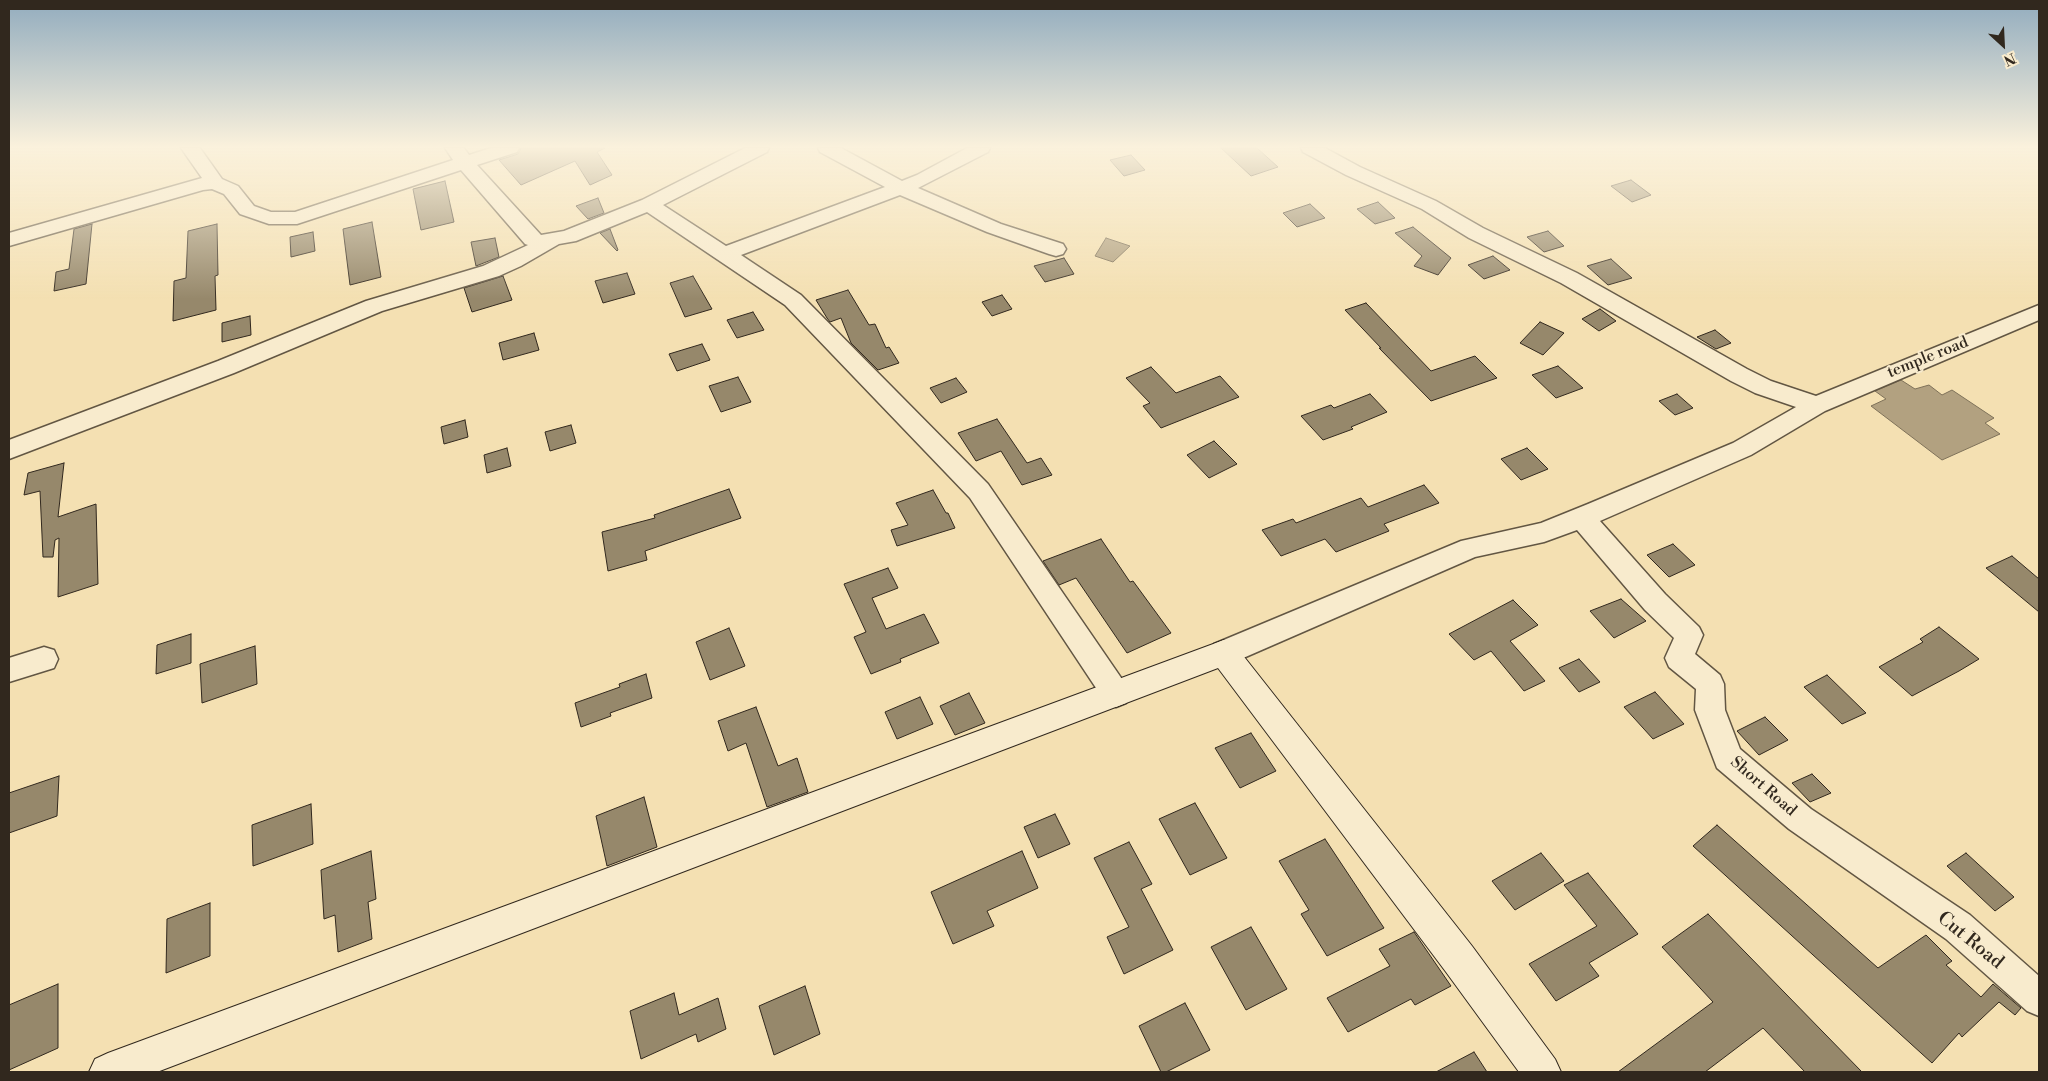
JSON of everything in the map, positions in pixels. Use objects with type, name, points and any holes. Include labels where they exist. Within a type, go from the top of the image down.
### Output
[{"type":"main road","points":[[108,1072],[1224,652],[1459,959],[1542,1072]]},
{"type":"street","points":[[9,240],[152,198]]},
{"type":"street","points":[[238,198],[247,210],[269,218],[297,218],[348,198]]},
{"type":"street","points":[[497,198],[532,239],[540,242],[568,236],[661,198]]},
{"type":"street","points":[[724,254],[873,198]]},
{"type":"street","points":[[925,198],[994,228],[1056,249]]},
{"type":"street","points":[[1413,198],[1476,233],[1569,278],[1739,375],[1763,387],[1817,405]]},
{"type":"street","points":[[650,204],[793,300],[980,491],[1116,694]]},
{"type":"street","points":[[9,450],[226,367],[374,306],[491,271],[514,261],[551,240]]},
{"type":"street","name":"temple road","points":[[1224,652],[1470,548],[1544,532],[1582,517],[1742,449],[1817,405],[2039,312]]},
{"type":"street","name":"Short Road","points":[[1582,517],[1655,602],[1689,636],[1679,658],[1710,684],[1710,710],[1728,758],[1800,819],[1898,887]]},
{"type":"street","points":[[9,670],[44,659]]},
{"type":"street","name":"Cut Road","points":[[1898,887],[1958,927],[2039,999]]},
{"type":"shaded area","points":[[1106,238],[1130,246],[1113,262],[1095,256]]},
{"type":"shaded area","points":[[1901,380],[1915,389],[1929,385],[1942,395],[1952,390],[1994,418],[1985,423],[2000,434],[1942,460],[1871,406],[1886,399],[1875,391]]},
{"type":"building","points":[[415,198],[449,198],[454,222],[421,230]]},
{"type":"building","points":[[598,198],[604,213],[588,219],[576,206]]},
{"type":"building","points":[[1627,198],[1642,198],[1632,202]]},
{"type":"building","points":[[1378,202],[1395,218],[1375,224],[1357,209]]},
{"type":"building","points":[[1310,204],[1325,218],[1297,227],[1283,213]]},
{"type":"building","points":[[372,222],[381,277],[350,285],[343,229]]},
{"type":"building","points":[[92,224],[86,284],[54,291],[56,272],[69,269],[74,229]]},
{"type":"building","points":[[217,224],[218,275],[215,276],[216,310],[173,321],[174,281],[186,278],[188,231]]},
{"type":"building","points":[[1413,227],[1451,258],[1438,275],[1414,266],[1422,256],[1395,233]]},
{"type":"building","points":[[610,229],[618,250],[617,251],[600,233]]},
{"type":"building","points":[[1548,231],[1564,246],[1544,252],[1527,237]]},
{"type":"building","points":[[313,232],[315,251],[291,257],[290,237]]},
{"type":"building","points":[[495,238],[499,257],[476,266],[471,242]]},
{"type":"building","points":[[1493,256],[1510,270],[1484,279],[1468,265]]},
{"type":"building","points":[[1064,258],[1074,274],[1045,282],[1034,266]]},
{"type":"building","points":[[1611,259],[1632,278],[1608,285],[1587,266]]},
{"type":"building","points":[[627,273],[635,294],[603,303],[595,281]]},
{"type":"building","points":[[503,276],[512,300],[472,312],[464,288]]},
{"type":"building","points":[[693,276],[712,309],[685,317],[670,283]]},
{"type":"building","points":[[848,290],[869,325],[875,324],[886,348],[889,347],[899,363],[878,370],[851,343],[841,318],[830,322],[816,300]]},
{"type":"building","points":[[1002,295],[1012,309],[992,316],[982,302]]},
{"type":"building","points":[[1366,303],[1431,371],[1475,356],[1497,378],[1431,401],[1345,310]]},
{"type":"building","points":[[1600,309],[1616,321],[1599,331],[1582,319]]},
{"type":"building","points":[[753,312],[764,330],[737,338],[727,320]]},
{"type":"building","points":[[250,316],[251,335],[222,342],[222,323]]},
{"type":"building","points":[[1540,322],[1564,333],[1543,355],[1520,343]]},
{"type":"building","points":[[1715,330],[1731,343],[1716,349],[1697,337]]},
{"type":"building","points":[[534,333],[539,350],[503,360],[499,343]]},
{"type":"building","points":[[702,344],[710,360],[677,371],[669,354]]},
{"type":"building","points":[[1558,366],[1583,388],[1556,398],[1532,375]]},
{"type":"building","points":[[1151,367],[1176,393],[1220,376],[1239,397],[1161,428],[1143,406],[1150,403],[1126,378]]},
{"type":"building","points":[[738,377],[751,402],[721,412],[709,386]]},
{"type":"building","points":[[956,378],[967,392],[941,403],[930,388]]},
{"type":"building","points":[[1370,394],[1387,412],[1351,427],[1353,429],[1323,440],[1301,416],[1331,405],[1334,408]]},
{"type":"building","points":[[1677,394],[1693,408],[1675,415],[1659,401]]},
{"type":"building","points":[[997,419],[1027,463],[1041,458],[1052,475],[1022,485],[1001,451],[976,461],[958,433]]},
{"type":"building","points":[[465,420],[468,437],[444,444],[441,427]]},
{"type":"building","points":[[571,425],[576,443],[550,451],[545,432]]},
{"type":"building","points":[[1214,441],[1237,464],[1209,478],[1187,455]]},
{"type":"building","points":[[507,448],[511,466],[487,473],[484,455]]},
{"type":"building","points":[[1527,448],[1548,469],[1521,480],[1501,459]]},
{"type":"building","points":[[64,463],[58,517],[96,504],[98,584],[58,597],[59,538],[55,540],[53,557],[43,557],[40,491],[24,495],[28,473]]},
{"type":"building","points":[[1424,485],[1439,503],[1384,524],[1389,531],[1336,552],[1325,539],[1281,556],[1262,530],[1293,519],[1296,523],[1361,498],[1368,507]]},
{"type":"building","points":[[729,489],[741,518],[645,551],[647,560],[608,571],[602,532],[655,518],[654,515]]},
{"type":"building","points":[[933,490],[955,528],[897,546],[891,530],[908,525],[896,503]]},
{"type":"building","points":[[1101,539],[1130,582],[1133,581],[1171,633],[1127,653],[1076,578],[1059,585],[1043,561]]},
{"type":"building","points":[[1673,544],[1695,565],[1669,577],[1647,555]]},
{"type":"building","points":[[2012,556],[2039,579],[2039,612],[1986,568]]},
{"type":"building","points":[[888,568],[898,588],[872,598],[886,629],[924,614],[939,643],[900,659],[901,662],[871,674],[854,637],[866,632],[844,584]]},
{"type":"building","points":[[1621,599],[1646,621],[1614,638],[1590,611]]},
{"type":"building","points":[[1513,600],[1538,625],[1510,641],[1545,681],[1524,691],[1491,651],[1474,660],[1449,634]]},
{"type":"building","points":[[1939,627],[1979,659],[1912,696],[1879,667],[1923,642],[1920,639]]},
{"type":"building","points":[[729,628],[745,666],[710,680],[696,642]]},
{"type":"building","points":[[191,634],[191,663],[156,674],[157,645]]},
{"type":"building","points":[[255,646],[257,684],[202,703],[200,664]]},
{"type":"building","points":[[1579,659],[1600,682],[1579,692],[1559,668]]},
{"type":"building","points":[[646,674],[652,698],[610,713],[611,716],[581,727],[575,703],[620,687],[619,684]]},
{"type":"building","points":[[1827,675],[1866,713],[1842,724],[1804,687]]},
{"type":"building","points":[[1655,692],[1684,724],[1653,739],[1624,707]]},
{"type":"building","points":[[969,693],[985,723],[955,735],[940,706]]},
{"type":"building","points":[[920,697],[933,724],[897,739],[885,712]]},
{"type":"building","points":[[756,707],[778,766],[797,758],[808,792],[767,807],[746,743],[728,751],[718,721]]},
{"type":"building","points":[[1765,717],[1788,740],[1759,755],[1737,731]]},
{"type":"building","points":[[1251,733],[1276,771],[1240,788],[1215,748]]},
{"type":"building","points":[[1812,774],[1831,793],[1810,802],[1792,783]]},
{"type":"building","points":[[59,776],[57,816],[9,833],[9,793]]},
{"type":"building","points":[[644,797],[657,847],[607,866],[596,816]]},
{"type":"building","points":[[1195,803],[1227,858],[1190,875],[1159,819]]},
{"type":"building","points":[[311,804],[313,844],[253,866],[252,825]]},
{"type":"building","points":[[1055,814],[1070,844],[1038,858],[1024,827]]},
{"type":"building","points":[[1717,825],[1878,968],[1926,935],[1952,961],[1946,965],[1981,997],[1993,984],[2021,1008],[2015,1015],[1999,1002],[1962,1037],[1959,1033],[1932,1063],[1693,846]]},
{"type":"building","points":[[1325,839],[1384,928],[1327,956],[1301,914],[1309,910],[1279,861]]},
{"type":"building","points":[[1129,842],[1152,884],[1141,889],[1173,950],[1124,974],[1107,937],[1129,927],[1094,858]]},
{"type":"building","points":[[371,851],[376,899],[368,902],[372,939],[338,952],[335,915],[324,919],[321,870]]},
{"type":"building","points":[[1022,851],[1038,888],[987,911],[994,926],[953,944],[931,892]]},
{"type":"building","points":[[1541,853],[1564,881],[1515,910],[1492,881]]},
{"type":"building","points":[[1966,853],[2014,897],[1995,911],[1947,866]]},
{"type":"building","points":[[1588,873],[1638,934],[1589,963],[1599,976],[1556,1001],[1529,964],[1597,926],[1564,885]]},
{"type":"building","points":[[210,903],[210,956],[166,973],[167,919]]},
{"type":"building","points":[[1708,914],[1862,1072],[1805,1072],[1763,1028],[1705,1072],[1618,1072],[1713,1002],[1662,947]]},
{"type":"building","points":[[1251,927],[1287,989],[1246,1010],[1211,947]]},
{"type":"building","points":[[1414,932],[1451,986],[1415,1005],[1411,999],[1348,1032],[1327,998],[1390,966],[1379,949]]},
{"type":"building","points":[[58,984],[58,1048],[9,1070],[9,1005]]},
{"type":"building","points":[[805,986],[820,1034],[774,1055],[759,1006]]},
{"type":"building","points":[[674,993],[679,1015],[718,998],[726,1029],[698,1042],[696,1034],[641,1059],[630,1011]]},
{"type":"building","points":[[1185,1003],[1210,1050],[1166,1072],[1161,1072],[1139,1026]]},
{"type":"building","points":[[1474,1052],[1487,1072],[1436,1072]]}]
